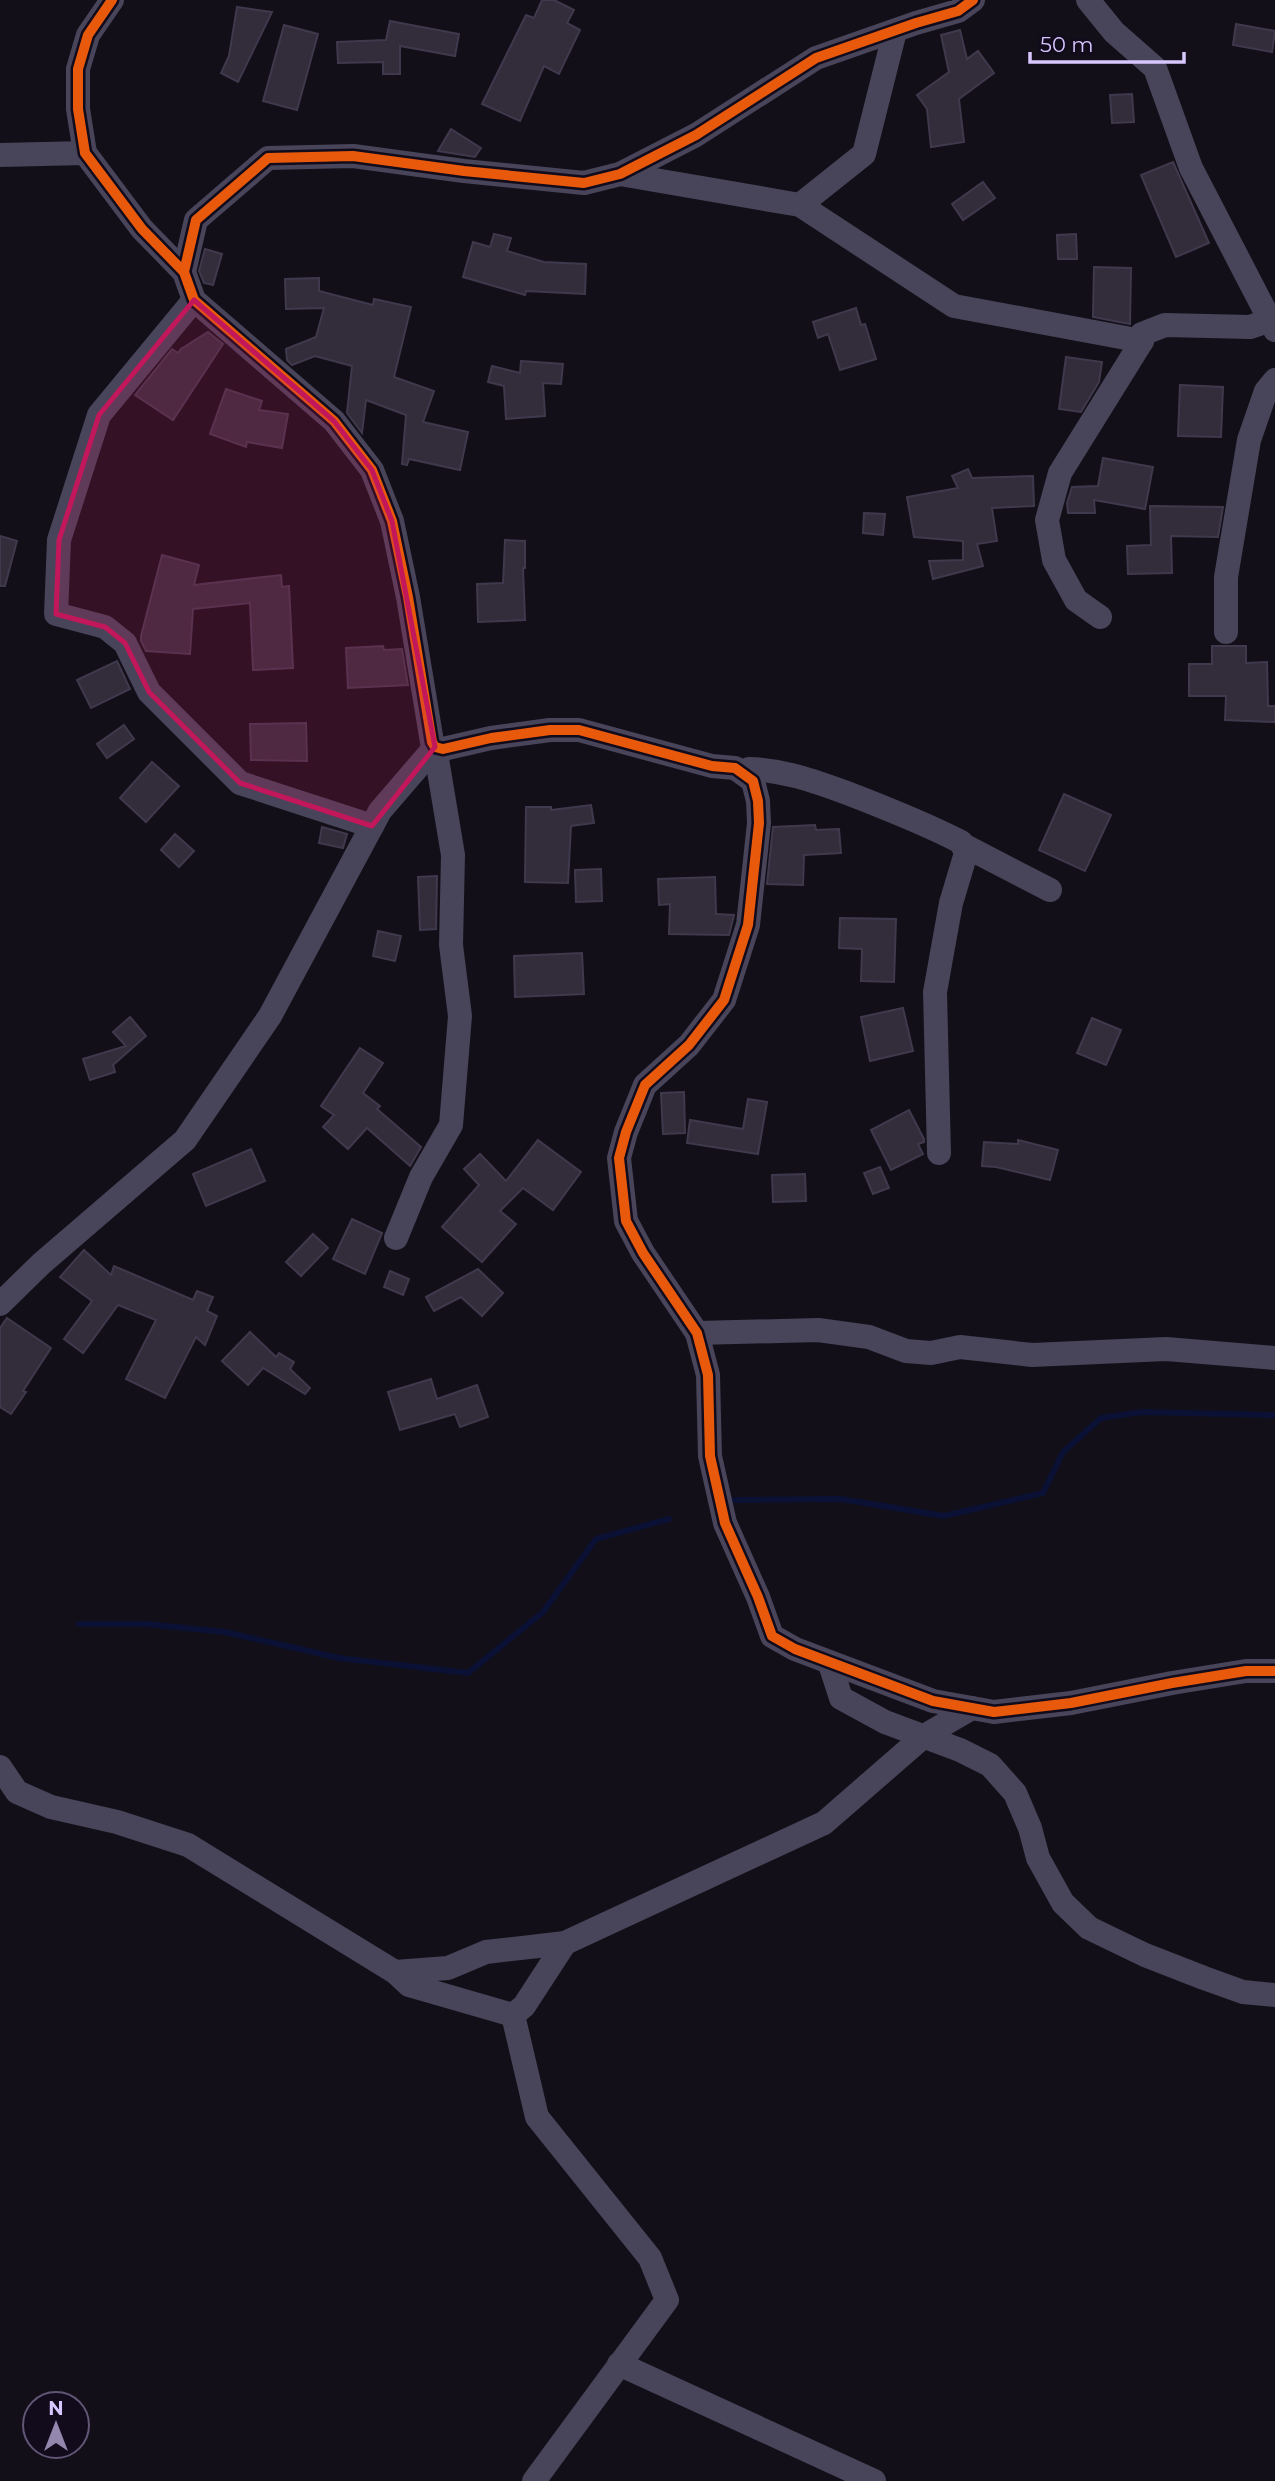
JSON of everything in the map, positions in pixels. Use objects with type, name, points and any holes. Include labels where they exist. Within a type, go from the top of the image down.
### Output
[{"type":"street","points":[[113,0],[88,35],[78,69],[78,109],[85,153],[142,229],[184,272],[194,300],[334,421],[372,470],[392,522],[408,597],[453,855],[451,945],[460,1016],[451,1125],[421,1177],[396,1238]]},
{"type":"street","points":[[184,272],[196,220],[268,158],[353,156],[584,183],[620,174],[696,135],[816,58],[958,11],[972,0]]},
{"type":"street","points":[[1088,0],[1114,32],[1155,68],[1191,168],[1273,325],[1165,325],[1142,334],[1142,341],[1060,473],[1047,520],[1054,559],[1076,600],[1100,617]]},
{"type":"street","points":[[800,205],[864,154],[895,31]]},
{"type":"street","points":[[0,155],[85,153]]},
{"type":"street","points":[[620,174],[800,205],[954,306],[1142,341]]},
{"type":"street","points":[[194,300],[99,415],[59,540],[55,614],[105,627],[125,643],[149,692],[240,783],[372,826]]},
{"type":"street","points":[[1226,632],[1226,577],[1249,440],[1266,391],[1275,380]]},
{"type":"street","points":[[435,747],[443,749],[491,738],[550,730],[579,730],[712,766],[735,768],[747,774],[753,781],[758,801],[759,823],[748,925],[724,1000],[690,1045],[645,1085],[626,1132],[619,1158],[626,1221],[642,1253],[697,1333],[708,1375],[710,1456],[725,1523],[772,1636],[830,1664],[933,1701],[994,1712],[1045,1706],[1247,1671],[1275,1671]]},
{"type":"street","points":[[0,1304],[42,1263],[185,1140],[270,1016],[380,811],[435,747]]},
{"type":"street","points":[[747,774],[749,769],[772,769],[794,774],[909,816],[1050,890]]},
{"type":"street","points":[[939,1153],[935,992],[951,903],[966,853],[965,846]]},
{"type":"street","points":[[697,1333],[818,1330],[869,1337],[906,1351],[931,1353],[960,1347],[1032,1354],[1166,1349],[1275,1358]]},
{"type":"street","points":[[830,1664],[841,1698],[885,1722],[960,1749],[990,1765],[1016,1793],[1044,1869],[1063,1903],[1089,1928],[1145,1955],[1204,1978],[1243,1992],[1275,1995]]},
{"type":"street","points":[[395,1972],[447,1968],[486,1952],[565,1943],[824,1823],[924,1736],[972,1708]]},
{"type":"street","points":[[0,1767],[17,1792],[51,1807],[117,1822],[188,1845],[395,1972],[410,1985],[513,2015]]},
{"type":"street","points":[[513,2015],[524,2007],[565,1943]]},
{"type":"street","points":[[513,2015],[537,2117],[650,2258],[667,2300],[534,2481]]},
{"type":"street","points":[[619,2364],[874,2481]]},
{"type":"highlighted area","points":[[194,300],[334,421],[372,470],[392,521],[435,747],[372,826],[240,783],[149,692],[125,643],[105,627],[56,614],[59,540],[99,415]]},
{"type":"building","points":[[542,0],[554,0],[574,10],[567,23],[580,30],[559,74],[544,66],[520,121],[482,104],[526,15],[534,18]]},
{"type":"building","points":[[237,7],[272,12],[238,82],[221,73],[229,56]]},
{"type":"building","points":[[390,21],[459,34],[455,56],[400,46],[400,74],[383,74],[383,62],[338,63],[337,42],[386,40]]},
{"type":"building","points":[[1236,24],[1275,31],[1272,52],[1233,45]]},
{"type":"building","points":[[284,25],[318,34],[297,110],[263,101]]},
{"type":"building","points":[[960,30],[967,59],[978,51],[994,73],[959,99],[964,142],[931,147],[927,109],[917,95],[949,72],[941,35]]},
{"type":"building","points":[[1132,94],[1134,122],[1112,123],[1110,95]]},
{"type":"building","points":[[451,129],[481,148],[475,157],[438,151]]},
{"type":"building","points":[[1173,162],[1209,243],[1176,257],[1141,175]]},
{"type":"building","points":[[983,182],[995,198],[963,220],[952,204]]},
{"type":"building","points":[[494,234],[511,238],[507,251],[544,262],[586,264],[585,294],[526,291],[525,295],[463,277],[473,242],[490,247]]},
{"type":"building","points":[[1076,234],[1077,259],[1058,259],[1057,235]]},
{"type":"building","points":[[205,249],[222,254],[213,285],[204,283],[199,271]]},
{"type":"building","points":[[1094,267],[1131,268],[1130,324],[1093,317]]},
{"type":"building","points":[[319,278],[319,291],[373,305],[374,299],[411,307],[394,377],[434,391],[423,422],[468,432],[460,470],[409,459],[407,465],[402,464],[406,415],[366,400],[362,433],[347,413],[352,366],[315,356],[292,365],[287,360],[286,349],[316,337],[324,308],[286,309],[285,279]]},
{"type":"building","points":[[856,308],[861,325],[865,324],[876,359],[840,370],[828,334],[818,338],[813,322]]},
{"type":"building","points":[[208,332],[223,344],[173,420],[135,395],[172,349],[178,353]]},
{"type":"building","points":[[1066,357],[1102,362],[1099,382],[1081,412],[1059,409]]},
{"type":"building","points":[[521,361],[563,364],[561,384],[543,383],[545,416],[506,419],[504,386],[488,382],[492,366],[520,373]]},
{"type":"building","points":[[1180,385],[1223,387],[1221,437],[1178,436]]},
{"type":"building","points":[[226,389],[262,401],[259,410],[288,414],[282,448],[247,442],[246,447],[210,434]]},
{"type":"building","points":[[1103,458],[1153,467],[1145,509],[1094,500],[1095,513],[1068,513],[1067,503],[1072,487],[1098,486]]},
{"type":"building","points":[[968,469],[972,478],[1033,476],[1034,506],[992,508],[997,541],[977,544],[983,566],[933,579],[929,561],[963,560],[963,541],[914,537],[907,497],[958,488],[952,476]]},
{"type":"building","points":[[1150,506],[1223,507],[1218,537],[1171,536],[1172,573],[1128,574],[1127,546],[1151,545]]},
{"type":"building","points":[[864,513],[885,514],[883,535],[863,533]]},
{"type":"building","points":[[0,536],[17,541],[5,586],[0,586]]},
{"type":"building","points":[[505,540],[525,541],[525,620],[478,622],[477,584],[503,583]]},
{"type":"building","points":[[162,555],[199,565],[194,585],[281,575],[282,587],[289,586],[293,668],[253,670],[250,603],[193,609],[190,654],[146,651],[141,636]]},
{"type":"building","points":[[383,646],[384,650],[402,649],[408,685],[348,688],[346,648]]},
{"type":"building","points":[[1212,646],[1246,646],[1246,663],[1267,662],[1268,706],[1275,706],[1275,722],[1225,720],[1226,696],[1189,696],[1189,664],[1212,664]]},
{"type":"building","points":[[117,661],[130,689],[91,708],[77,680]]},
{"type":"building","points":[[306,723],[307,761],[251,760],[250,724]]},
{"type":"building","points":[[124,725],[134,739],[107,758],[97,744]]},
{"type":"building","points":[[152,762],[179,786],[146,822],[120,798]]},
{"type":"building","points":[[1064,794],[1111,815],[1085,871],[1039,850]]},
{"type":"building","points":[[591,805],[594,823],[571,826],[568,883],[525,882],[526,807],[551,807],[551,810]]},
{"type":"building","points":[[815,825],[816,830],[839,829],[841,853],[804,855],[803,885],[767,884],[773,827]]},
{"type":"building","points":[[322,827],[347,834],[343,848],[319,843]]},
{"type":"building","points":[[175,834],[194,851],[179,867],[161,850]]},
{"type":"building","points":[[601,869],[602,901],[576,902],[575,870]]},
{"type":"building","points":[[437,876],[436,929],[420,930],[418,877]]},
{"type":"building","points":[[715,877],[716,914],[734,915],[729,935],[669,934],[670,904],[659,905],[658,879]]},
{"type":"building","points":[[840,918],[896,919],[894,982],[861,981],[862,949],[839,948]]},
{"type":"building","points":[[378,931],[401,936],[395,961],[373,956]]},
{"type":"building","points":[[582,953],[584,994],[515,997],[514,956]]},
{"type":"building","points":[[903,1008],[913,1051],[870,1061],[861,1017]]},
{"type":"building","points":[[130,1017],[146,1036],[113,1065],[115,1072],[90,1080],[83,1059],[126,1046],[113,1032]]},
{"type":"building","points":[[1092,1018],[1121,1030],[1106,1065],[1077,1053]]},
{"type":"building","points":[[360,1048],[383,1063],[363,1093],[380,1106],[377,1109],[421,1147],[410,1166],[367,1128],[348,1149],[323,1127],[334,1115],[321,1106]]},
{"type":"building","points":[[684,1092],[685,1133],[663,1134],[661,1093]]},
{"type":"building","points":[[748,1099],[767,1102],[758,1154],[687,1143],[690,1120],[743,1129]]},
{"type":"building","points":[[909,1110],[924,1139],[924,1142],[918,1144],[923,1154],[891,1170],[871,1130]]},
{"type":"building","points":[[538,1140],[581,1172],[553,1210],[523,1188],[500,1211],[516,1224],[482,1262],[442,1227],[479,1185],[464,1169],[480,1154],[506,1181]]},
{"type":"building","points":[[1018,1140],[1058,1150],[1050,1180],[982,1166],[984,1142],[1018,1144]]},
{"type":"building","points":[[251,1149],[265,1181],[206,1206],[193,1174]]},
{"type":"building","points":[[880,1167],[889,1188],[873,1194],[864,1173]]},
{"type":"building","points":[[805,1174],[806,1201],[773,1202],[772,1175]]},
{"type":"building","points":[[352,1219],[382,1233],[365,1274],[333,1259]]},
{"type":"building","points":[[313,1234],[328,1248],[301,1276],[286,1262]]},
{"type":"building","points":[[84,1250],[111,1275],[114,1266],[193,1300],[197,1291],[213,1297],[207,1311],[217,1316],[205,1345],[196,1337],[165,1398],[126,1379],[156,1320],[118,1305],[83,1353],[64,1339],[92,1301],[60,1277]]},
{"type":"building","points":[[478,1269],[503,1293],[482,1316],[461,1297],[434,1311],[426,1297]]},
{"type":"building","points":[[390,1271],[409,1279],[403,1295],[384,1287]]},
{"type":"building","points":[[7,1318],[51,1348],[11,1414],[0,1407],[0,1328]]},
{"type":"building","points":[[250,1332],[276,1357],[279,1353],[294,1362],[290,1369],[310,1388],[305,1394],[263,1368],[248,1385],[222,1361]]},
{"type":"building","points":[[431,1379],[437,1399],[477,1385],[488,1417],[460,1427],[455,1414],[400,1430],[388,1392]]},
{"type":"waterway","points":[[725,1500],[841,1499],[944,1516],[1043,1493],[1063,1452],[1101,1418],[1142,1412],[1275,1415]]},
{"type":"waterway","points":[[79,1624],[146,1624],[225,1632],[339,1658],[468,1673],[543,1612],[596,1539],[669,1519]]},
{"type":"cycle path","points":[[112,0],[88,35],[78,69],[78,109],[85,153],[142,229],[184,272],[194,300],[334,421],[372,470],[392,521],[435,747],[443,749],[491,738],[550,730],[579,730],[712,766],[735,768],[753,781],[758,801],[759,823],[748,925],[724,1000],[689,1045],[645,1085],[626,1132],[619,1158],[626,1221],[643,1253],[697,1333],[708,1375],[710,1456],[725,1523],[772,1636],[795,1649],[933,1701],[994,1712],[1071,1703],[1246,1671],[1275,1671]]},
{"type":"cycle path","points":[[184,272],[196,220],[268,158],[353,156],[584,183],[620,174],[696,135],[816,58],[958,11],[973,0]]}]
